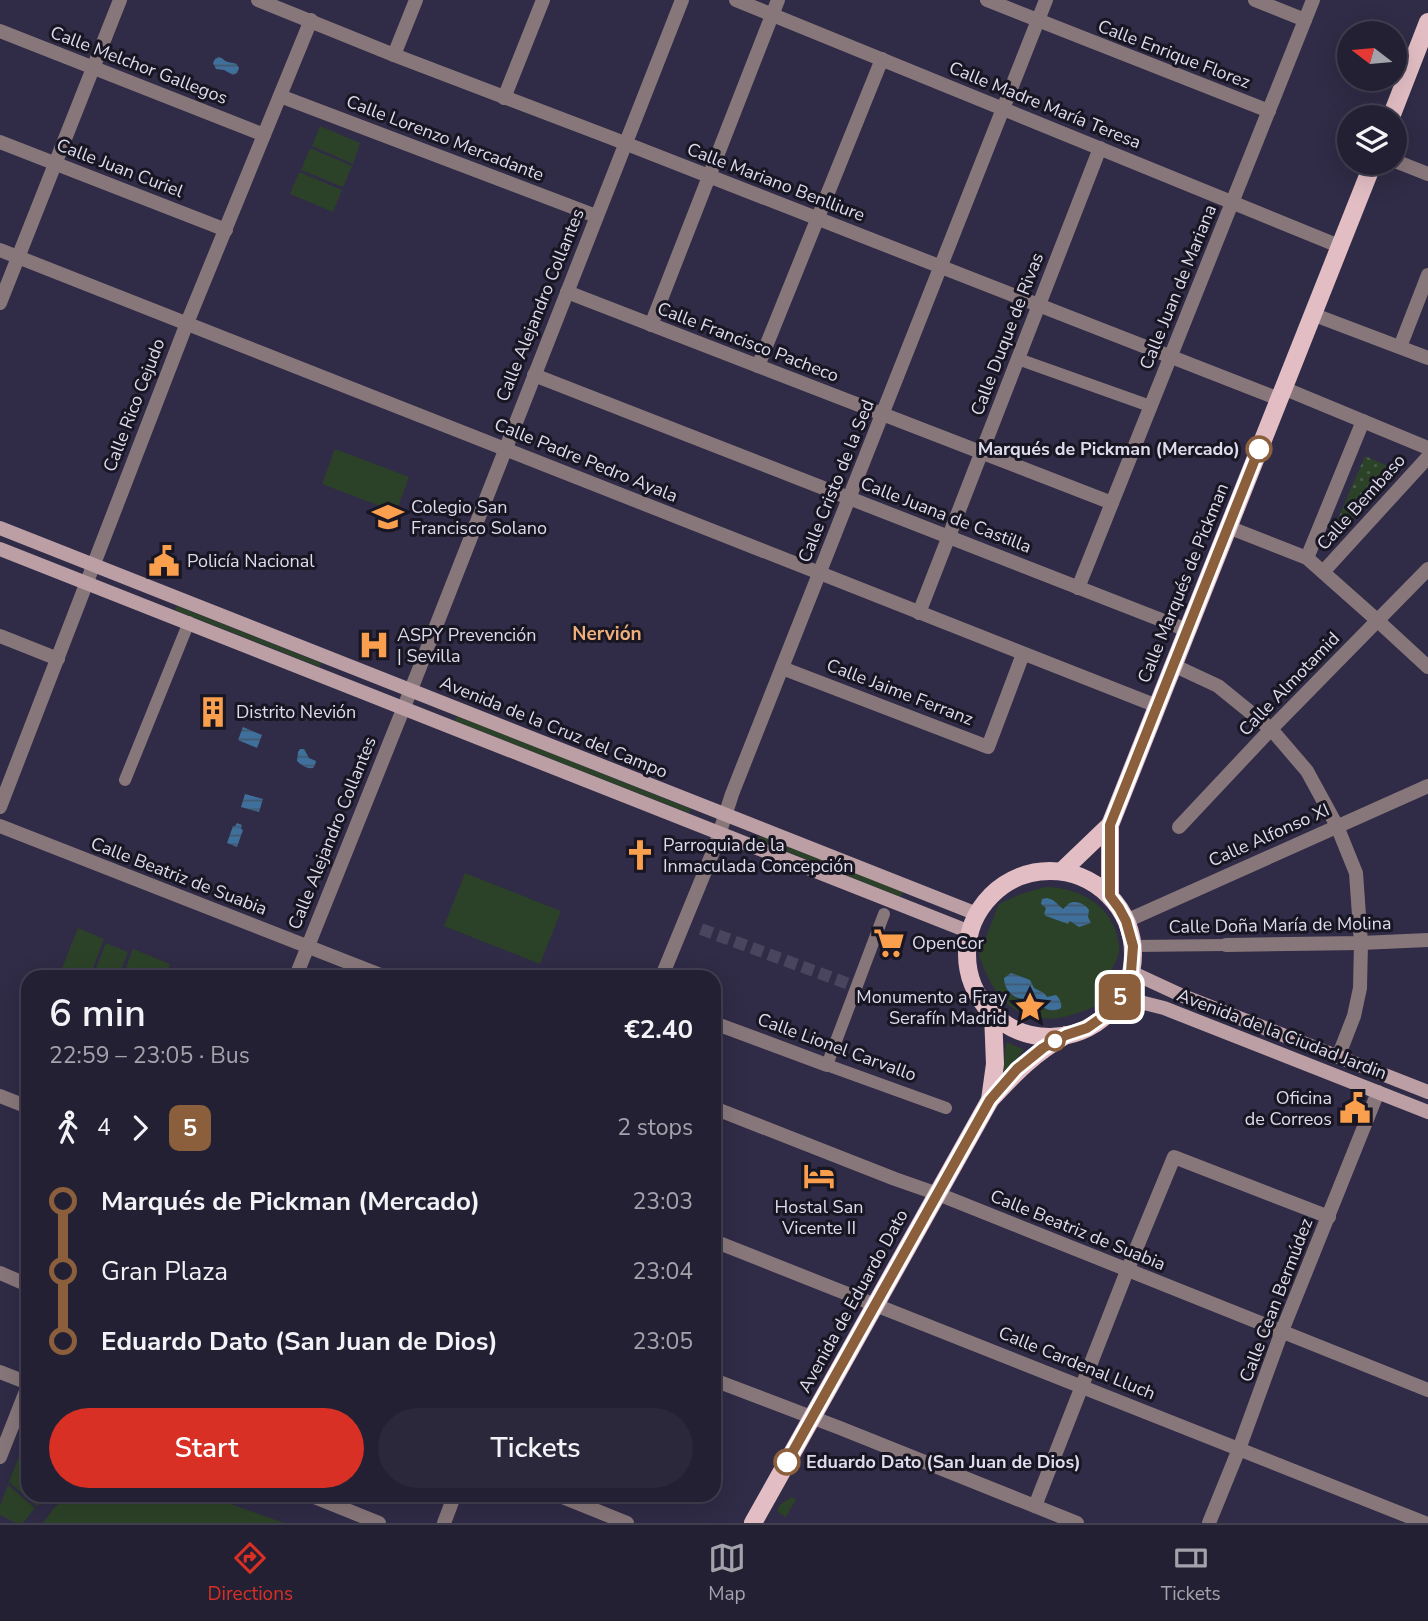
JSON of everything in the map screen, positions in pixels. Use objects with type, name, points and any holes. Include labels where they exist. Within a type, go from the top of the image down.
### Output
[{"type":"main road","points":[[1396,105],[1428,22]]},
{"type":"main road","name":"Calle Marqués de Pickman","points":[[1110,825],[1368,175]]},
{"type":"main road","name":"Avenida de la Cruz del Campo","points":[[0,528],[977,914]]},
{"type":"main road","name":"Avenida de la Cruz del Campo","points":[[0,549],[970,932]]},
{"type":"main road","points":[[1062,871],[1110,825]]},
{"type":"main road","points":[[1110,825],[1110,896]]},
{"type":"main road","points":[[990,1100],[1017,1069],[1043,1048],[1066,1035],[1087,1028],[1107,1014],[1120,998],[1131,972],[1133,946],[1126,921],[1110,896],[1088,880],[1062,871],[1040,871],[1002,886],[977,914],[970,932],[967,953],[970,974],[977,993],[993,1014],[1005,1024],[1042,1036],[1066,1035]]},
{"type":"main road","name":"Avenida de la Ciudad Jardin","points":[[1131,972],[1183,996],[1428,1092]]},
{"type":"main road","name":"Avenida de la Ciudad Jardin","points":[[1120,998],[1164,1008],[1428,1112]]},
{"type":"main road","points":[[990,1100],[995,1063],[993,1014]]},
{"type":"main road","name":"Avenida de Eduardo Dato","points":[[753,1523],[990,1100]]},
{"type":"street","points":[[0,303],[120,0]]},
{"type":"street","name":"Calle Mariano Benlliure","points":[[258,0],[1170,357],[1363,421],[1428,447]]},
{"type":"street","points":[[394,55],[416,0]]},
{"type":"street","points":[[504,98],[542,0]]},
{"type":"street","name":"Calle Alejandro Collantes","points":[[298,970],[682,0]]},
{"type":"street","name":"Calle Madre María Teresa","points":[[736,0],[1339,246]]},
{"type":"street","points":[[651,325],[778,0]]},
{"type":"street","name":"Calle Enrique Florez","points":[[987,0],[1269,111]]},
{"type":"street","name":"Calle Cristo de la Sed","points":[[664,970],[1046,0]]},
{"type":"street","points":[[1255,0],[1305,20]]},
{"type":"street","name":"Calle Juan de Mariana","points":[[1078,588],[1313,0]]},
{"type":"street","name":"Calle Rico Cejudo","points":[[0,807],[187,323],[311,20]]},
{"type":"street","name":"Calle Melchor Gallegos","points":[[0,31],[264,135]]},
{"type":"street","points":[[758,366],[882,59]]},
{"type":"street","name":"Calle Lorenzo Mercadante","points":[[280,96],[596,216]]},
{"type":"street","name":"Calle Juan Curiel","points":[[0,142],[226,230]]},
{"type":"street","name":"Calle Duque de Rivas","points":[[919,612],[1100,148]]},
{"type":"street","points":[[1407,166],[1428,174]]},
{"type":"street","name":"Calle Padre Pedro Ayala","points":[[0,250],[1157,706]]},
{"type":"street","points":[[1400,347],[1428,275]]},
{"type":"street","name":"Calle Francisco Pacheco","points":[[567,292],[1112,503]]},
{"type":"street","points":[[1312,314],[1428,358]]},
{"type":"street","points":[[1018,359],[1150,406]]},
{"type":"street","name":"Calle Juana de Castilla","points":[[534,375],[1187,630]]},
{"type":"street","points":[[1312,554],[1363,421]]},
{"type":"street","points":[[1228,527],[1312,554],[1329,558],[1425,453],[1365,428],[1312,554]]},
{"type":"street","name":"Calle Bembaso","points":[[1323,572],[1428,457]]},
{"type":"street","points":[[1312,554],[1323,572],[1428,667]]},
{"type":"street","name":"Calle Almotamid","points":[[1179,827],[1428,569]]},
{"type":"street","points":[[125,780],[189,622]]},
{"type":"street","points":[[0,636],[58,659]]},
{"type":"street","name":"Calle Jaime Ferranz","points":[[782,668],[988,747],[1023,653]]},
{"type":"street","points":[[1173,665],[1218,686],[1271,729],[1307,771],[1337,826],[1356,873],[1361,943],[1360,989],[1354,1016],[1338,1057]]},
{"type":"street","name":"Calle Alfonso XI","points":[[1126,921],[1428,786]]},
{"type":"street","name":"Calle Beatriz de Suabia","points":[[0,827],[367,970]]},
{"type":"street","points":[[827,1065],[884,914]]},
{"type":"street","name":"Calle Doña María de Molina","points":[[1133,946],[1428,940]]},
{"type":"street","name":"Calle Lionel Carvallo","points":[[721,1026],[946,1108]]},
{"type":"street","name":"Calle Cean Bermúdez","points":[[1209,1523],[1240,1449],[1282,1331],[1378,1092]]},
{"type":"street","points":[[0,1096],[21,1104]]},
{"type":"street","name":"Calle Beatriz de Suabia","points":[[721,1111],[938,1194],[1428,1390]]},
{"type":"street","points":[[1035,1506],[1174,1157],[1329,1217]]},
{"type":"street","name":"Calle Cardenal Lluch","points":[[721,1244],[1425,1523]]},
{"type":"street","points":[[0,1273],[21,1281]]},
{"type":"street","points":[[0,1372],[21,1382]]},
{"type":"street","points":[[721,1384],[1070,1522]]},
{"type":"street","points":[[0,1457],[21,1403]]},
{"type":"street","points":[[327,1502],[379,1523]]},
{"type":"street","points":[[444,1523],[452,1502]]},
{"type":"street","points":[[575,1502],[627,1523]]},
{"type":"green space","points":[[320,126],[360,143],[353,164],[312,146]]},
{"type":"green space","points":[[310,148],[352,166],[343,187],[301,170]]},
{"type":"green space","points":[[299,172],[342,190],[333,212],[290,194]]},
{"type":"green space","points":[[335,449],[409,477],[396,512],[322,484]]},
{"type":"green space","points":[[1365,456],[1395,469],[1337,540],[1331,535]]},
{"type":"green space","points":[[177,606],[321,663],[320,667],[175,610]]},
{"type":"green space","points":[[457,716],[691,809],[689,813],[455,721]]},
{"type":"green space","points":[[760,836],[903,892],[901,897],[758,840]]},
{"type":"green space","points":[[465,873],[561,911],[540,964],[444,926]]},
{"type":"green space","points":[[1045,887],[1068,890],[1099,906],[1113,924],[1119,948],[1101,1002],[1074,1014],[1046,1019],[1027,1015],[1010,1006],[991,983],[979,955],[999,904]]},
{"type":"green space","points":[[78,928],[104,939],[92,970],[61,970]]},
{"type":"green space","points":[[106,943],[128,952],[121,970],[95,970]]},
{"type":"green space","points":[[133,949],[170,964],[168,970],[133,970],[126,967]]},
{"type":"green space","points":[[1007,1042],[1024,1050],[1003,1075],[1006,1044]]},
{"type":"green space","points":[[20,1454],[21,1492],[9,1482]]},
{"type":"green space","points":[[8,1485],[21,1496],[21,1502],[28,1502],[35,1508],[23,1523],[16,1523],[0,1515],[0,1506]]},
{"type":"green space","points":[[792,1497],[796,1499],[786,1517],[778,1512],[778,1509]]},
{"type":"green space","points":[[61,1502],[225,1502],[284,1523],[43,1523]]},
{"type":"water","points":[[219,57],[237,64],[237,73],[233,75],[216,69],[213,63]]},
{"type":"water","points":[[243,727],[262,735],[257,748],[238,740]]},
{"type":"water","points":[[300,749],[304,749],[309,758],[316,761],[313,768],[297,761]]},
{"type":"water","points":[[245,794],[263,799],[259,812],[241,807]]},
{"type":"water","points":[[237,823],[242,825],[243,830],[237,847],[227,843],[233,826]]},
{"type":"water","points":[[1047,898],[1063,909],[1073,902],[1084,905],[1089,910],[1091,923],[1079,927],[1070,921],[1068,924],[1046,916],[1046,908],[1041,904],[1042,899]]},
{"type":"water","points":[[1011,973],[1030,980],[1034,988],[1047,997],[1056,995],[1061,1008],[1048,1010],[1030,995],[1024,999],[1012,995],[1005,986],[1004,978]]},
{"type":"tunnel","points":[[701,929],[857,987]]},
{"type":"bus line","name":"5","points":[[787,1462],[990,1100],[1017,1069],[1043,1048],[1098,1021],[1120,998],[1131,972],[1133,946],[1126,921],[1110,896],[1110,825],[1259,449]]},
{"type":"place","name":"Marqués de Pickman (Mercado)","points":[[1259,449]]},
{"type":"place","name":"Colegio San Francisco Solano","points":[[388,517]]},
{"type":"place","name":"Policía Nacional","points":[[164,561]]},
{"type":"place","name":"ASPY Prevención | Sevilla","points":[[374,645]]},
{"type":"place","name":"Distrito Nevión","points":[[213,712]]},
{"type":"place","name":"Parroquia de la Inmaculada Concepción","points":[[640,855]]},
{"type":"place","name":"OpenCor","points":[[889,943]]},
{"type":"place","name":"Monumento a Fray Serafín Madrid","points":[[1030,1007]]},
{"type":"place","name":"Oficina de Correos","points":[[1355,1108]]},
{"type":"place","name":"Hostal San Vicente II","points":[[819,1176]]},
{"type":"place","name":"Eduardo Dato (San Juan de Dios)","points":[[787,1462]]},
{"type":"district","name":"Nervión","points":[[607,633]]}]
